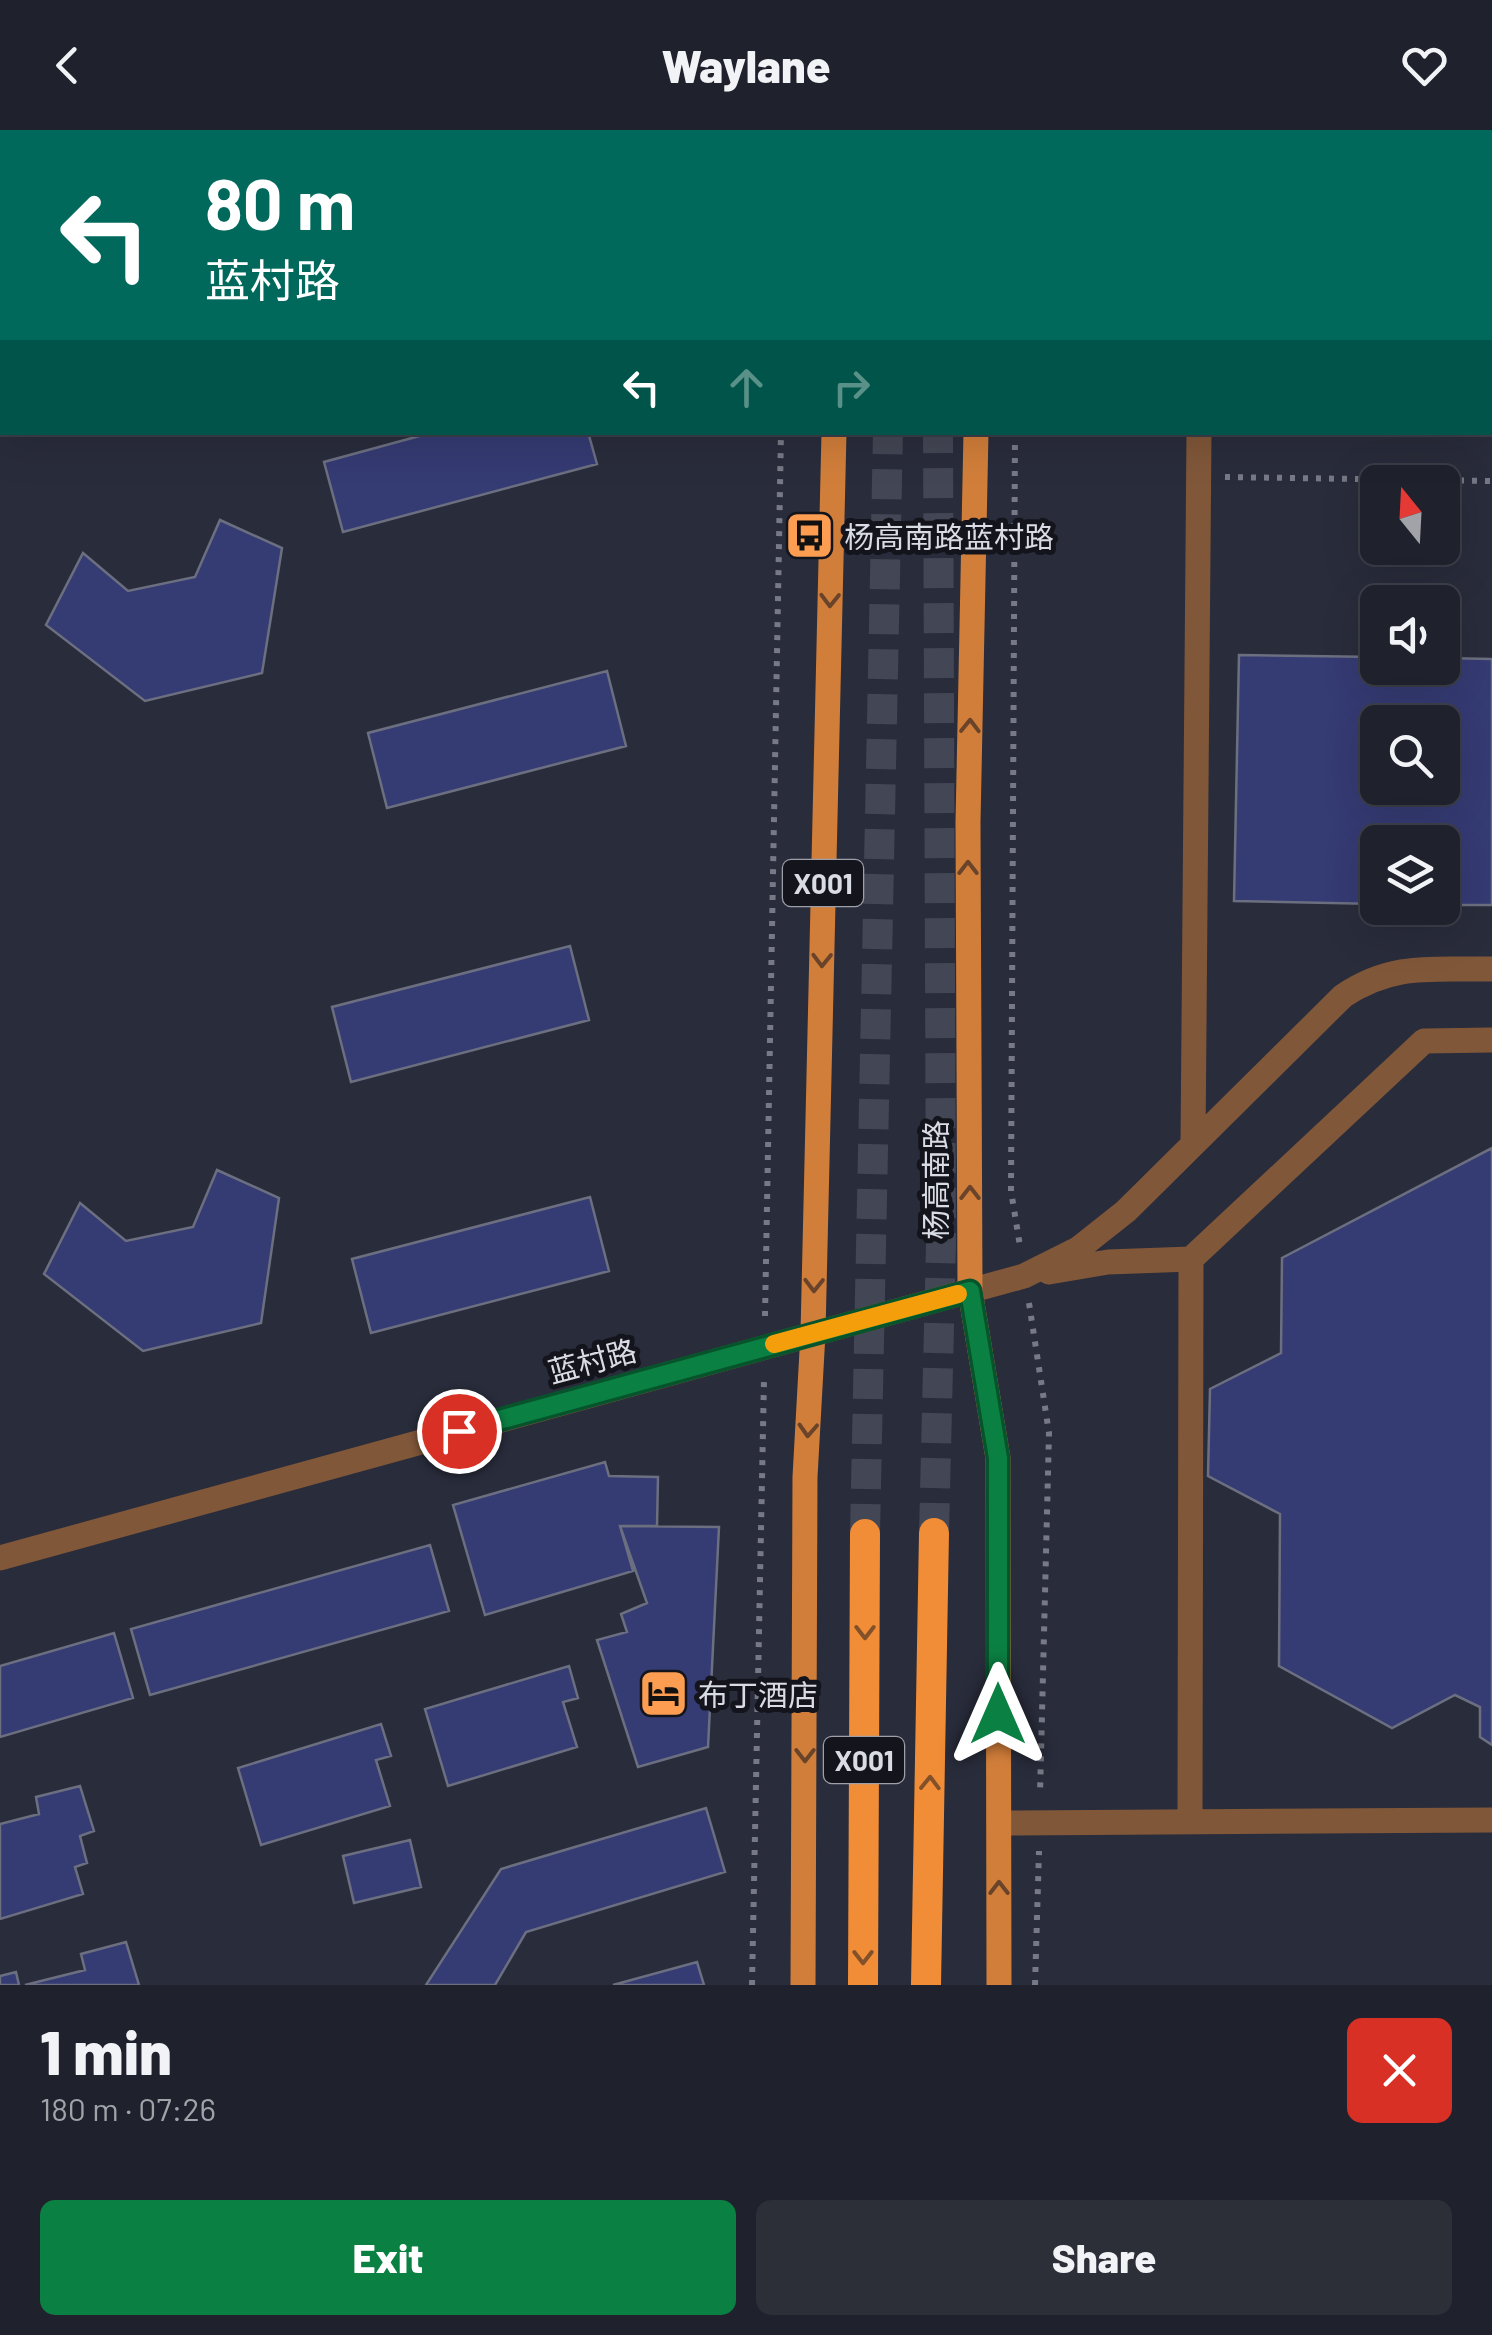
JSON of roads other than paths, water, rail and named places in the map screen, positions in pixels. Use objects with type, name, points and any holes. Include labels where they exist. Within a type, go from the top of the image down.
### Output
[{"type":"highway","name":"X001","points":[[926,1985],[934,1532]]},
{"type":"highway","name":"X001","points":[[863,1985],[865,1534]]},
{"type":"main road","name":"X001","points":[[804,1985],[805,1477],[814,1333],[834,435]]},
{"type":"main road","name":"杨高南路","points":[[976,435],[968,823],[970,1291],[998,1458],[999,1985]]},
{"type":"street","points":[[1193,1144],[1199,435]]},
{"type":"street","points":[[1024,1276],[1078,1249],[1126,1212],[1343,996],[1367,980],[1396,971],[1492,969]]},
{"type":"street","points":[[1024,1276],[1108,1262],[1191,1259],[1424,1040],[1492,1040]]},
{"type":"street","points":[[1190,1820],[1191,1259]]},
{"type":"street","name":"蓝村路","points":[[0,1558],[1024,1276]]},
{"type":"street","points":[[998,1823],[1492,1820]]},
{"type":"tunnel","points":[[865,1534],[888,435]]},
{"type":"tunnel","points":[[934,1533],[941,1244],[938,435]]},
{"type":"place","name":"杨高南路蓝村路","points":[[809,536]]},
{"type":"place","name":"布丁酒店","points":[[663,1694]]}]
